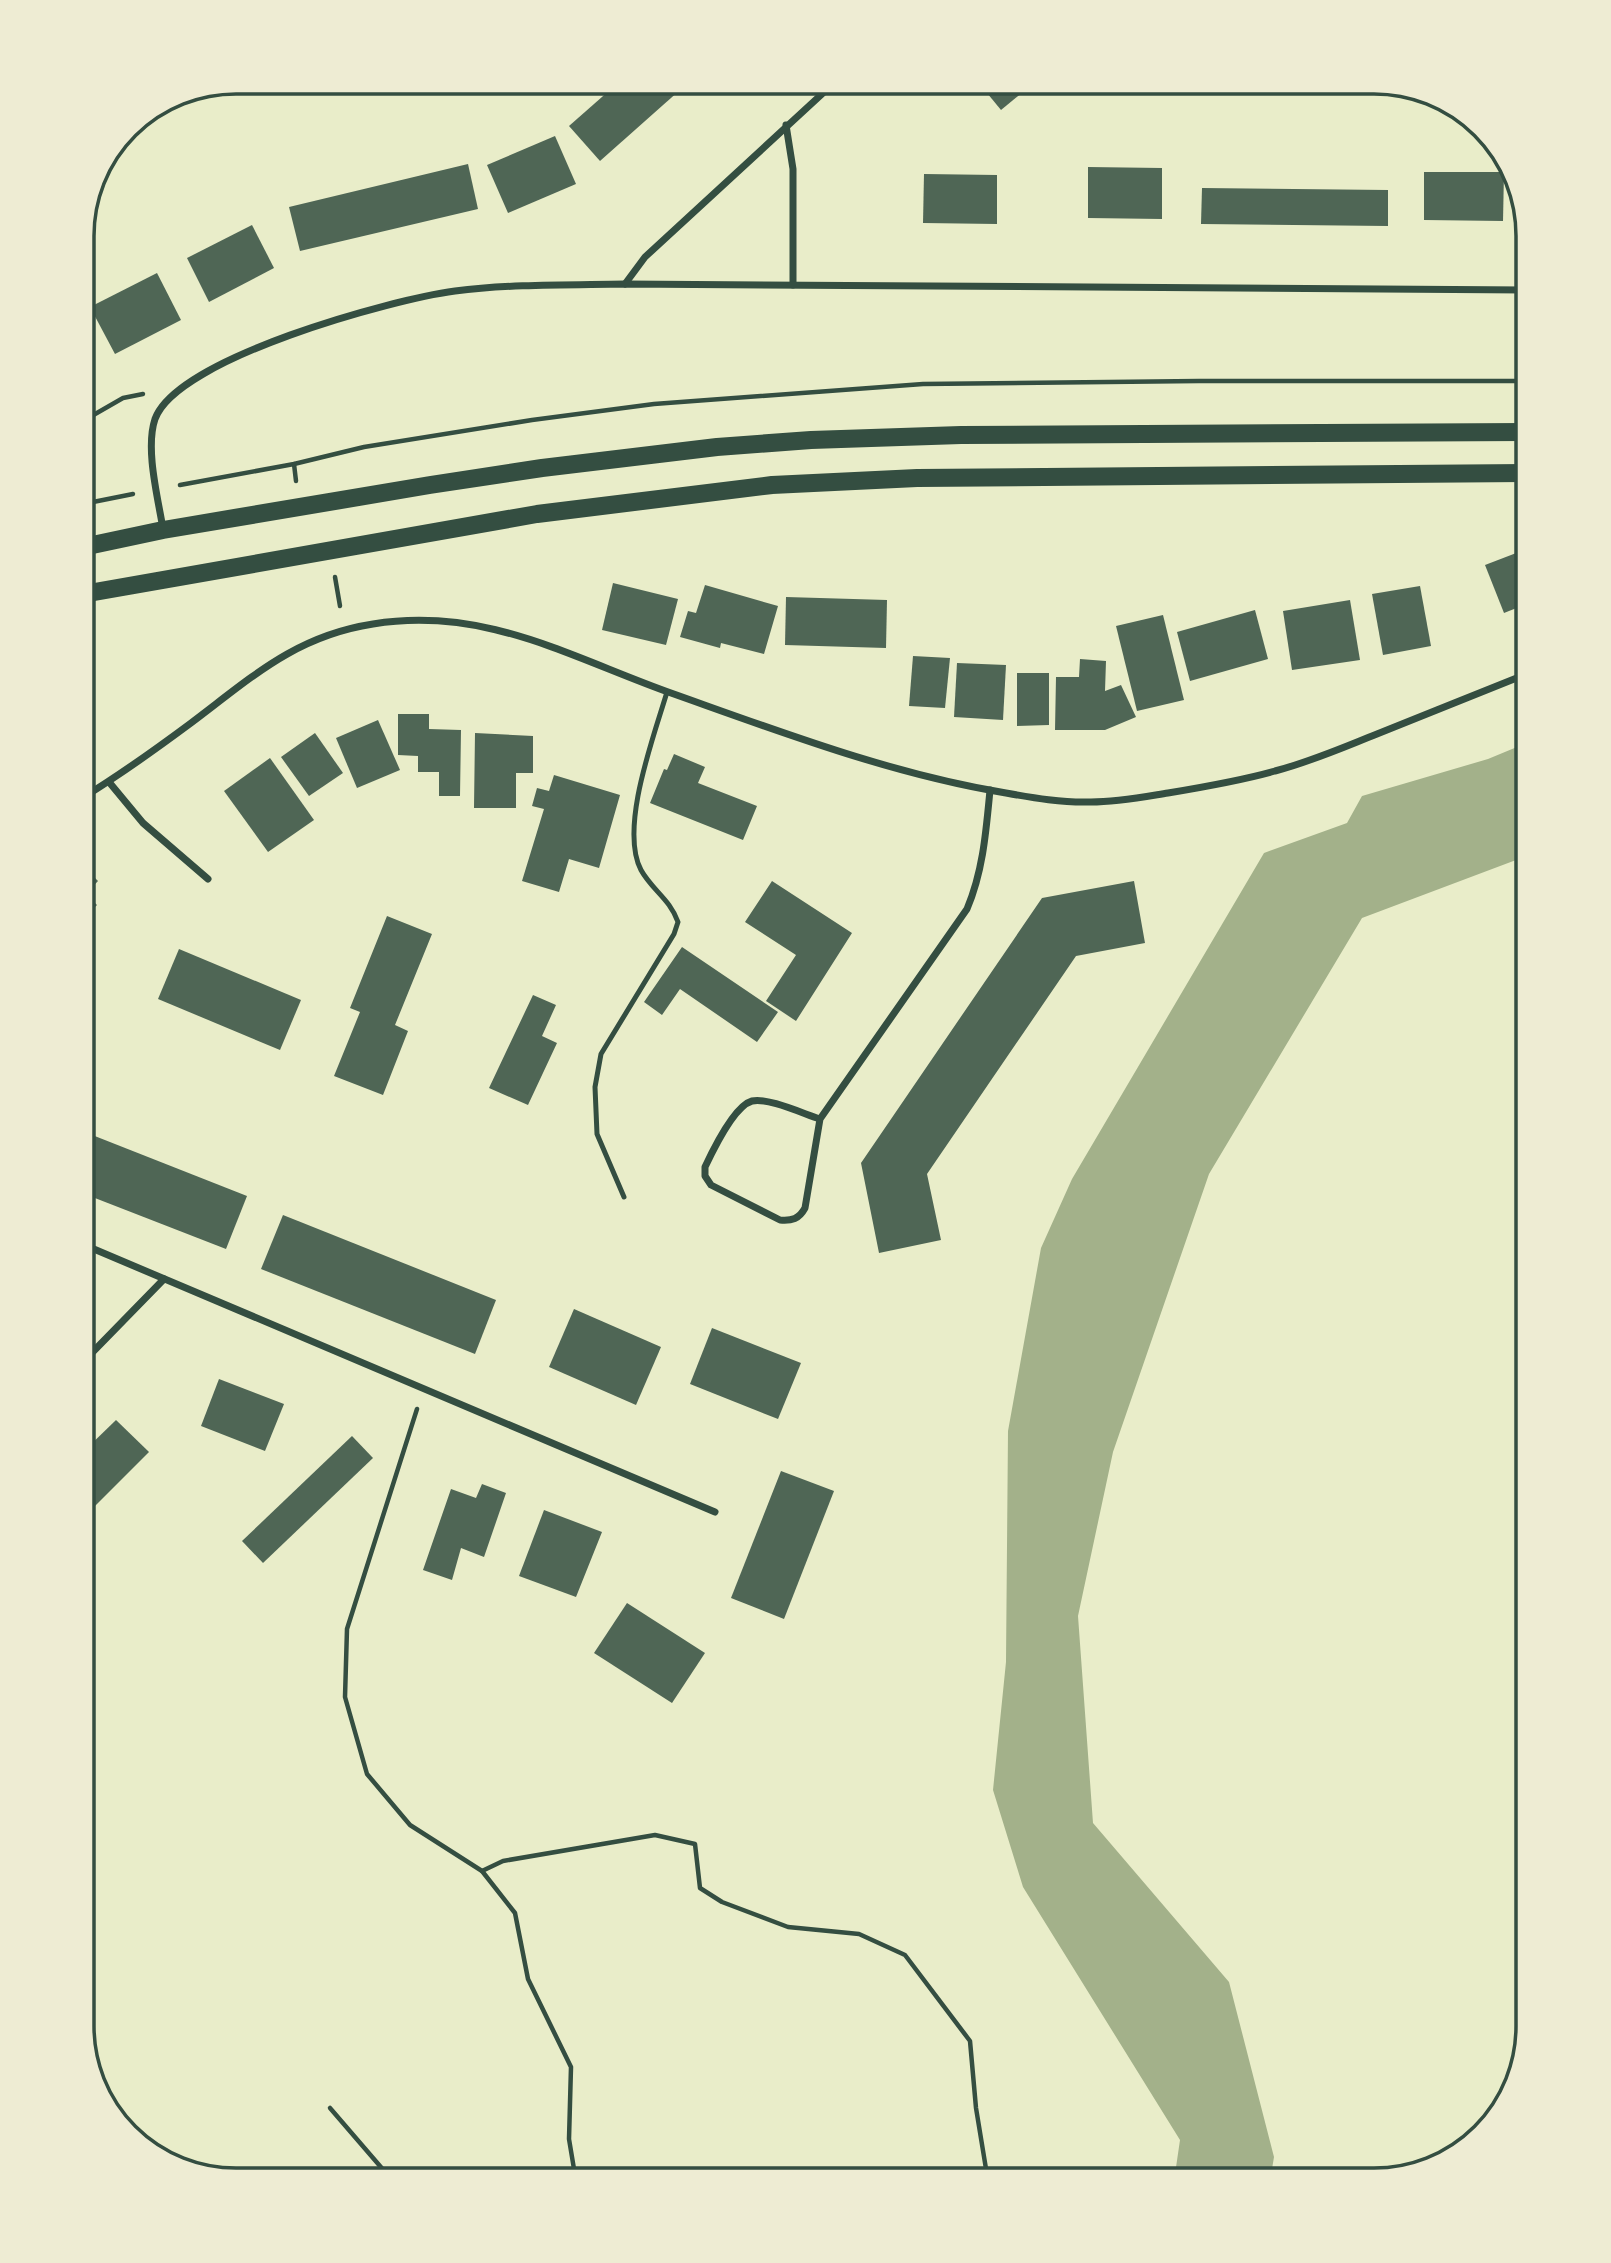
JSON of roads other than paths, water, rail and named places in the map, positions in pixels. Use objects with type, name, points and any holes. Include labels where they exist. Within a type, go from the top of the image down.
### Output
[{"type":"main road","points":[[95,544],[163,530],[542,468],[704,448],[811,440],[974,435],[1516,432]]},
{"type":"main road","points":[[95,592],[537,514],[772,485],[917,478],[1516,473]]},
{"type":"street","points":[[625,284],[645,257],[820,95]]},
{"type":"street","points":[[786,125],[793,169],[793,285]]},
{"type":"street","points":[[163,530],[152,432],[156,417],[167,399],[187,383],[219,364],[347,315],[413,297],[515,286],[625,284],[1516,290]]},
{"type":"street","points":[[95,790],[275,659],[324,637],[370,624],[432,620],[493,628],[536,640],[667,692],[874,762],[989,790],[1091,803],[1223,784],[1276,771],[1332,752],[1516,678]]},
{"type":"street","points":[[109,782],[143,823],[208,879]]},
{"type":"street","points":[[820,1119],[753,1100],[740,1107],[705,1167],[705,1176],[711,1185],[780,1220],[791,1221],[801,1215],[805,1208],[820,1119],[967,909],[985,846],[989,790]]},
{"type":"street","points":[[94,1249],[715,1512]]},
{"type":"street","points":[[94,1350],[164,1279]]},
{"type":"lane","points":[[624,1197],[597,1134],[595,1087],[601,1054],[674,934],[678,922],[666,899],[642,870],[634,848],[633,828],[667,692]]}]
